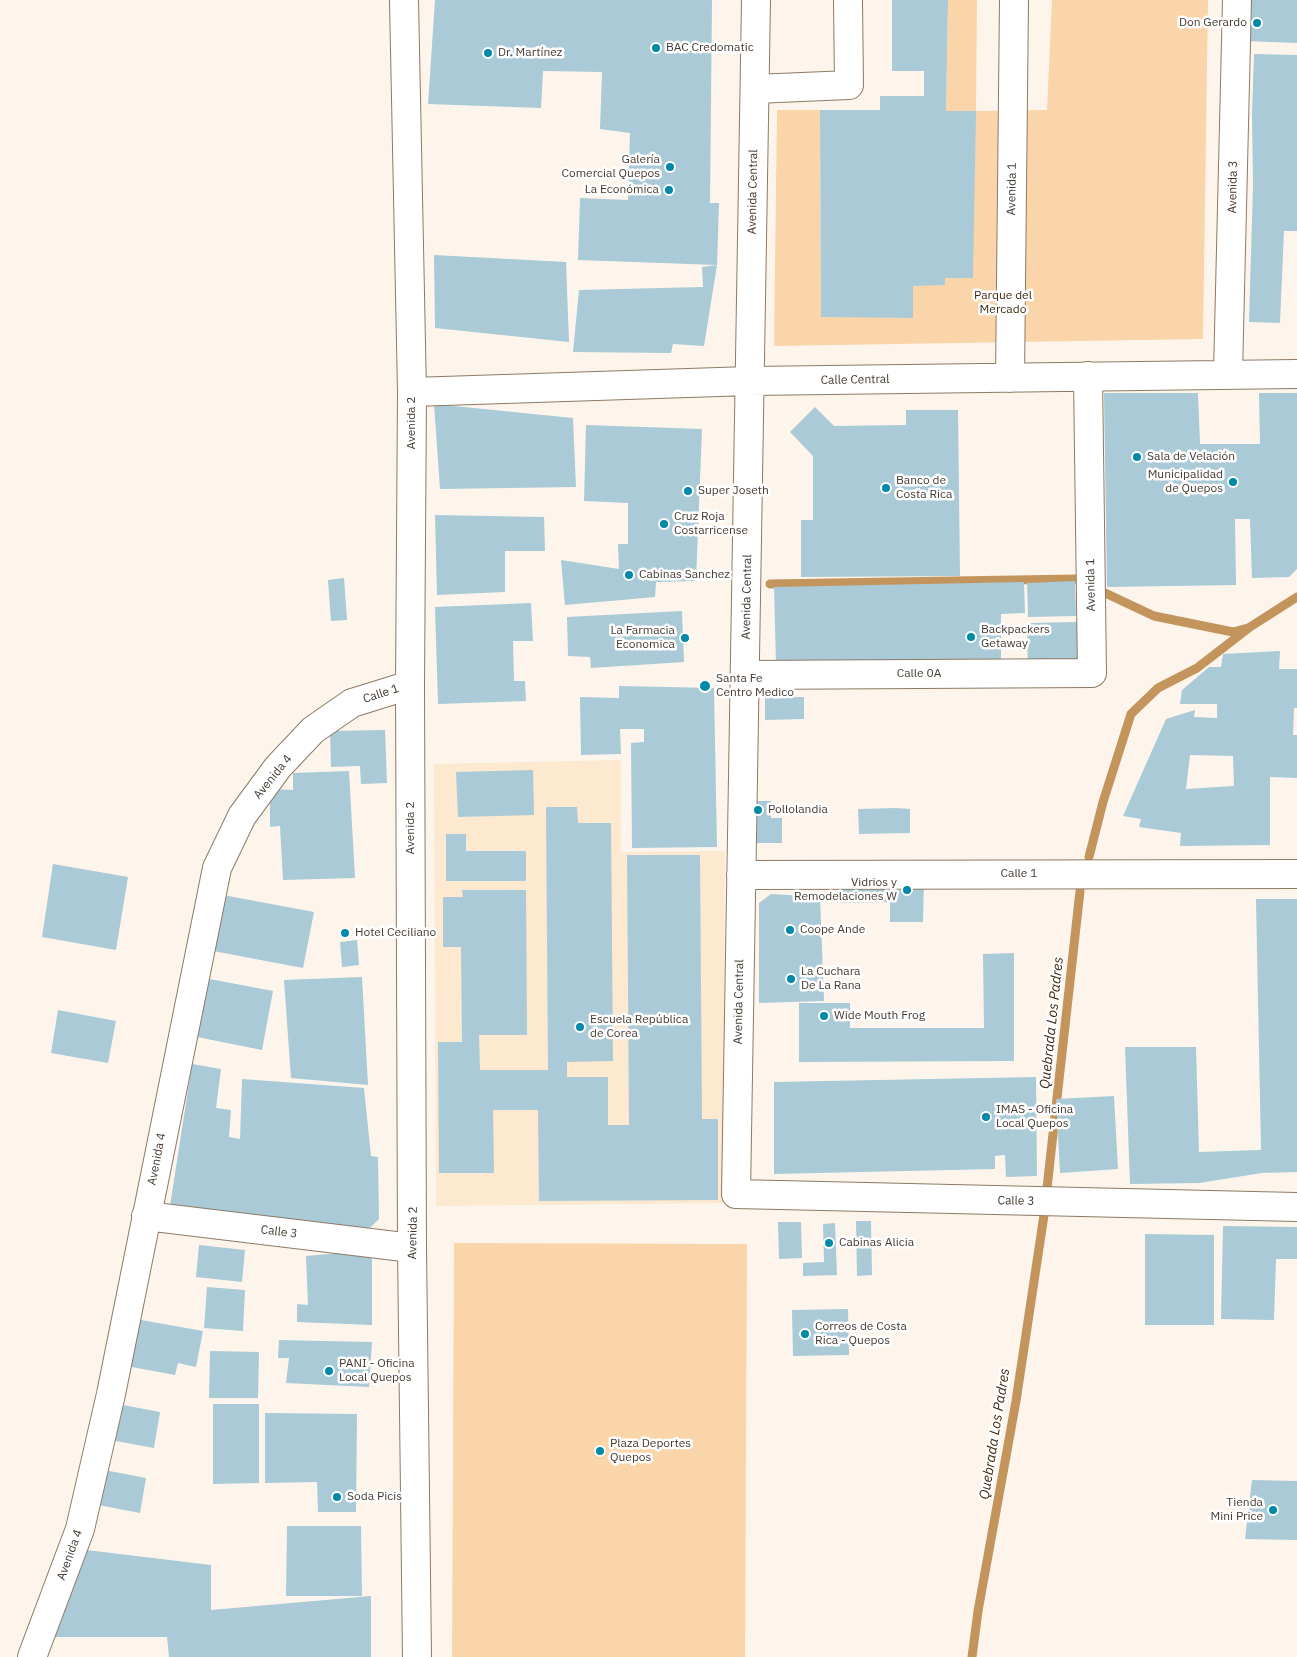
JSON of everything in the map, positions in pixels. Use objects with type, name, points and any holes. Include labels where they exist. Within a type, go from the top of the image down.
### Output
[{"type":"street","name":"Avenida 2","points":[[404,0],[412,392],[410,685],[412,1248],[417,1657]]},
{"type":"street","name":"Avenida Central","points":[[736,1194],[756,0]]},
{"type":"street","points":[[755,88],[849,85],[848,0]]},
{"type":"street","name":"Avenida 1","points":[[1010,378],[1014,0]]},
{"type":"street","name":"Avenida 3","points":[[1228,374],[1237,0]]},
{"type":"street","name":"Calle Central","points":[[412,392],[750,381],[1297,374]]},
{"type":"street","name":"Avenida 1","points":[[1088,376],[1092,673]]},
{"type":"street","name":"Calle 0A","points":[[746,675],[1092,673]]},
{"type":"street","name":"Calle 1","points":[[352,704],[410,685]]},
{"type":"street","name":"Avenida 4","points":[[32,1657],[80,1529],[111,1394],[217,868],[242,816],[278,767],[314,730],[352,704]]},
{"type":"street","name":"Calle 1","points":[[741,875],[1297,874]]},
{"type":"street","name":"Calle 3","points":[[736,1194],[1297,1207]]},
{"type":"street","name":"Calle 3","points":[[146,1216],[412,1248]]},
{"type":"shaded area","name":"Escuela República de Corea","points":[[621,760],[621,852],[725,851],[723,1203],[436,1206],[434,764]]},
{"type":"green space","name":"Parque del Mercado","points":[[948,0],[977,0],[976,111],[1047,110],[1052,0],[1208,0],[1203,339],[774,346],[777,110],[820,110],[821,316],[913,318],[913,286],[945,278],[975,111],[946,111]]},
{"type":"green space","name":"Plaza Deportes Quepos","points":[[454,1243],[747,1244],[745,1657],[452,1657]]},
{"type":"building","points":[[435,0],[712,0],[710,203],[719,203],[717,265],[578,260],[580,198],[628,200],[630,133],[600,129],[602,72],[543,71],[541,108],[428,104]]},
{"type":"building","points":[[892,0],[948,0],[946,111],[976,111],[973,278],[945,278],[945,285],[913,286],[913,318],[821,317],[820,110],[880,110],[880,96],[924,96],[924,71],[892,71]]},
{"type":"building","points":[[1246,0],[1297,0],[1297,43],[1245,41]]},
{"type":"building","points":[[1254,54],[1297,55],[1297,231],[1284,231],[1280,323],[1249,322]]},
{"type":"building","points":[[434,255],[566,262],[569,342],[435,328]]},
{"type":"building","points":[[717,265],[704,346],[673,344],[671,353],[573,352],[579,290],[703,287],[702,267]]},
{"type":"building","points":[[1104,393],[1198,393],[1200,444],[1260,444],[1259,393],[1297,393],[1297,569],[1289,577],[1252,578],[1250,519],[1235,519],[1236,585],[1107,587]]},
{"type":"building","points":[[434,404],[573,418],[576,487],[440,489]]},
{"type":"building","name":"Banco de Costa Rica","points":[[815,407],[834,426],[906,425],[906,410],[958,410],[960,576],[801,577],[801,520],[813,520],[813,456],[790,432]]},
{"type":"building","points":[[586,425],[702,429],[696,581],[656,582],[655,597],[565,605],[561,560],[619,569],[618,544],[628,544],[628,503],[584,501]]},
{"type":"building","points":[[435,515],[544,517],[545,551],[505,551],[505,592],[437,595]]},
{"type":"building","points":[[344,578],[347,620],[331,621],[328,580]]},
{"type":"building","points":[[1075,581],[1076,616],[1028,617],[1027,583]]},
{"type":"building","points":[[1024,582],[1025,613],[1001,614],[1001,663],[776,665],[774,587]]},
{"type":"building","points":[[531,603],[533,641],[513,641],[514,681],[525,681],[526,701],[438,704],[435,607]]},
{"type":"building","points":[[682,611],[684,662],[591,668],[590,657],[568,656],[567,617]]},
{"type":"building","points":[[1078,622],[1079,667],[1028,669],[1027,623]]},
{"type":"building","points":[[1280,651],[1279,669],[1297,669],[1297,708],[1294,708],[1293,735],[1297,735],[1297,778],[1270,777],[1270,845],[1180,846],[1181,833],[1139,827],[1141,819],[1123,816],[1166,719],[1195,710],[1194,717],[1217,718],[1217,704],[1180,704],[1182,690],[1209,667],[1221,667],[1223,654]],"holes":[[[1190,755],[1233,756],[1234,786],[1186,789]]]},
{"type":"building","points":[[619,686],[714,688],[717,847],[632,848],[631,743],[644,742],[644,729],[620,729],[621,754],[581,755],[580,697],[619,698]]},
{"type":"building","points":[[765,697],[804,697],[804,719],[765,720]]},
{"type":"building","points":[[385,730],[387,783],[361,784],[360,766],[331,767],[330,731]]},
{"type":"building","points":[[533,770],[534,815],[458,817],[456,772]]},
{"type":"building","points":[[349,771],[355,878],[283,880],[280,826],[270,827],[270,789],[293,790],[293,773]]},
{"type":"building","points":[[745,801],[771,801],[771,818],[782,818],[782,843],[746,843]]},
{"type":"building","name":"Escuela República de Corea","points":[[546,807],[577,807],[578,823],[611,823],[613,1061],[567,1062],[567,1077],[608,1077],[608,1125],[629,1125],[627,855],[700,855],[702,1119],[718,1119],[718,1200],[539,1201],[538,1110],[493,1110],[494,1173],[439,1173],[438,1042],[462,1042],[461,947],[443,947],[443,897],[463,897],[462,890],[526,890],[527,1035],[479,1035],[480,1070],[548,1070]]},
{"type":"building","points":[[858,809],[910,809],[910,833],[859,834]]},
{"type":"building","points":[[446,834],[466,834],[466,851],[526,851],[526,881],[446,881]]},
{"type":"building","points":[[53,864],[128,877],[116,950],[42,937]]},
{"type":"building","points":[[839,877],[924,878],[923,922],[890,922],[890,902],[840,903]]},
{"type":"building","points":[[771,894],[820,897],[824,1001],[759,1003],[759,903]]},
{"type":"building","points":[[223,895],[314,912],[303,968],[213,951]]},
{"type":"building","points":[[1256,899],[1297,899],[1297,1172],[1262,1173],[1199,1183],[1130,1184],[1125,1047],[1196,1047],[1199,1152],[1261,1150]]},
{"type":"building","points":[[357,940],[359,965],[342,967],[340,942]]},
{"type":"building","name":"Wide Mouth Frog","points":[[1014,953],[1014,1061],[799,1062],[799,1003],[850,1003],[850,1028],[984,1028],[983,954]]},
{"type":"building","points":[[199,977],[273,991],[262,1050],[187,1035]]},
{"type":"building","points":[[362,977],[368,1085],[291,1078],[284,980]]},
{"type":"building","points":[[58,1010],[116,1021],[108,1063],[51,1053]]},
{"type":"building","points":[[192,1064],[221,1069],[216,1108],[231,1110],[229,1137],[240,1139],[242,1079],[364,1088],[371,1156],[378,1157],[379,1219],[369,1229],[170,1206]]},
{"type":"building","points":[[1036,1077],[1037,1176],[1006,1177],[1005,1155],[995,1156],[995,1169],[774,1174],[774,1082]]},
{"type":"building","points":[[1114,1096],[1118,1169],[1060,1173],[1056,1099]]},
{"type":"building","points":[[856,1221],[871,1221],[872,1275],[857,1276]]},
{"type":"building","points":[[778,1222],[801,1222],[802,1258],[779,1259]]},
{"type":"building","name":"Cabinas Alicia","points":[[835,1223],[837,1275],[803,1276],[803,1263],[824,1262],[823,1224]]},
{"type":"building","points":[[1223,1226],[1297,1227],[1297,1259],[1276,1259],[1274,1320],[1221,1319]]},
{"type":"building","points":[[1145,1234],[1214,1235],[1214,1325],[1145,1325]]},
{"type":"building","points":[[199,1245],[245,1250],[242,1282],[196,1277]]},
{"type":"building","points":[[361,1251],[372,1259],[372,1325],[297,1322],[297,1304],[308,1305],[306,1256]]},
{"type":"building","points":[[207,1287],[245,1290],[243,1331],[204,1328]]},
{"type":"building","points":[[848,1309],[849,1355],[793,1356],[792,1310]]},
{"type":"building","points":[[130,1318],[203,1331],[196,1367],[178,1363],[175,1375],[121,1365]]},
{"type":"building","name":"PANI - Oficina Local Quepos","points":[[279,1340],[372,1342],[369,1387],[286,1383],[289,1358],[278,1358]]},
{"type":"building","points":[[210,1351],[259,1352],[258,1398],[209,1398]]},
{"type":"building","points":[[112,1403],[160,1412],[154,1448],[105,1439]]},
{"type":"building","points":[[213,1404],[259,1404],[259,1483],[213,1484]]},
{"type":"building","points":[[265,1413],[357,1414],[356,1512],[318,1512],[317,1482],[265,1483]]},
{"type":"building","points":[[99,1469],[146,1478],[140,1513],[93,1504]]},
{"type":"building","name":"Tienda Mini Price","points":[[1252,1480],[1297,1481],[1297,1540],[1245,1539]]},
{"type":"building","points":[[287,1526],[361,1526],[362,1596],[286,1596]]},
{"type":"building","points":[[78,1549],[211,1565],[211,1610],[371,1596],[371,1657],[169,1657],[167,1637],[48,1637]]},
{"type":"waterway","points":[[770,584],[1076,579]]},
{"type":"waterway","points":[[1103,592],[1154,616],[1233,632],[1248,628]]},
{"type":"waterway","name":"Quebrada Los Padres","points":[[1089,857],[1103,802],[1131,714],[1158,688],[1197,668],[1250,627],[1297,597]]},
{"type":"waterway","name":"Quebrada Los Padres","points":[[1047,1188],[1080,891]]},
{"type":"waterway","name":"Quebrada Los Padres","points":[[972,1657],[978,1611],[1016,1401],[1044,1215]]},
{"type":"place","name":"Don Gerardo","points":[[1257,23]]},
{"type":"place","name":"BAC Credomatic","points":[[656,48]]},
{"type":"place","name":"Dr. Martínez","points":[[488,53]]},
{"type":"place","name":"Galería Comercial Quepos","points":[[670,167]]},
{"type":"place","name":"La Económica","points":[[669,190]]},
{"type":"place","name":"Sala de Velación","points":[[1137,457]]},
{"type":"place","name":"Municipalidad de Quepos","points":[[1233,482]]},
{"type":"place","name":"Banco de Costa Rica","points":[[886,488]]},
{"type":"place","name":"Super Joseth","points":[[688,491]]},
{"type":"place","name":"Cruz Roja Costarricense","points":[[664,524]]},
{"type":"place","name":"Cabinas Sanchez","points":[[629,575]]},
{"type":"place","name":"Backpackers Getaway","points":[[971,637]]},
{"type":"place","name":"La Farmacia Economica","points":[[685,638]]},
{"type":"place","name":"Santa Fe Centro Medico","points":[[705,686]]},
{"type":"place","name":"Pollolandia","points":[[758,810]]},
{"type":"place","name":"Vidrios y Remodelaciones W","points":[[907,890]]},
{"type":"place","name":"Coope Ande","points":[[790,930]]},
{"type":"place","name":"Hotel Ceciliano","points":[[345,933]]},
{"type":"place","name":"La Cuchara De La Rana","points":[[791,979]]},
{"type":"place","name":"Wide Mouth Frog","points":[[824,1016]]},
{"type":"place","name":"Escuela República de Corea","points":[[580,1027]]},
{"type":"place","name":"IMAS - Oficina Local Quepos","points":[[986,1117]]},
{"type":"place","name":"Cabinas Alicia","points":[[829,1243]]},
{"type":"place","name":"Correos de Costa Rica - Quepos","points":[[805,1334]]},
{"type":"place","name":"PANI - Oficina Local Quepos","points":[[329,1371]]},
{"type":"place","name":"Plaza Deportes Quepos","points":[[600,1451]]},
{"type":"place","name":"Soda Picis","points":[[337,1497]]},
{"type":"place","name":"Tienda Mini Price","points":[[1273,1510]]}]
